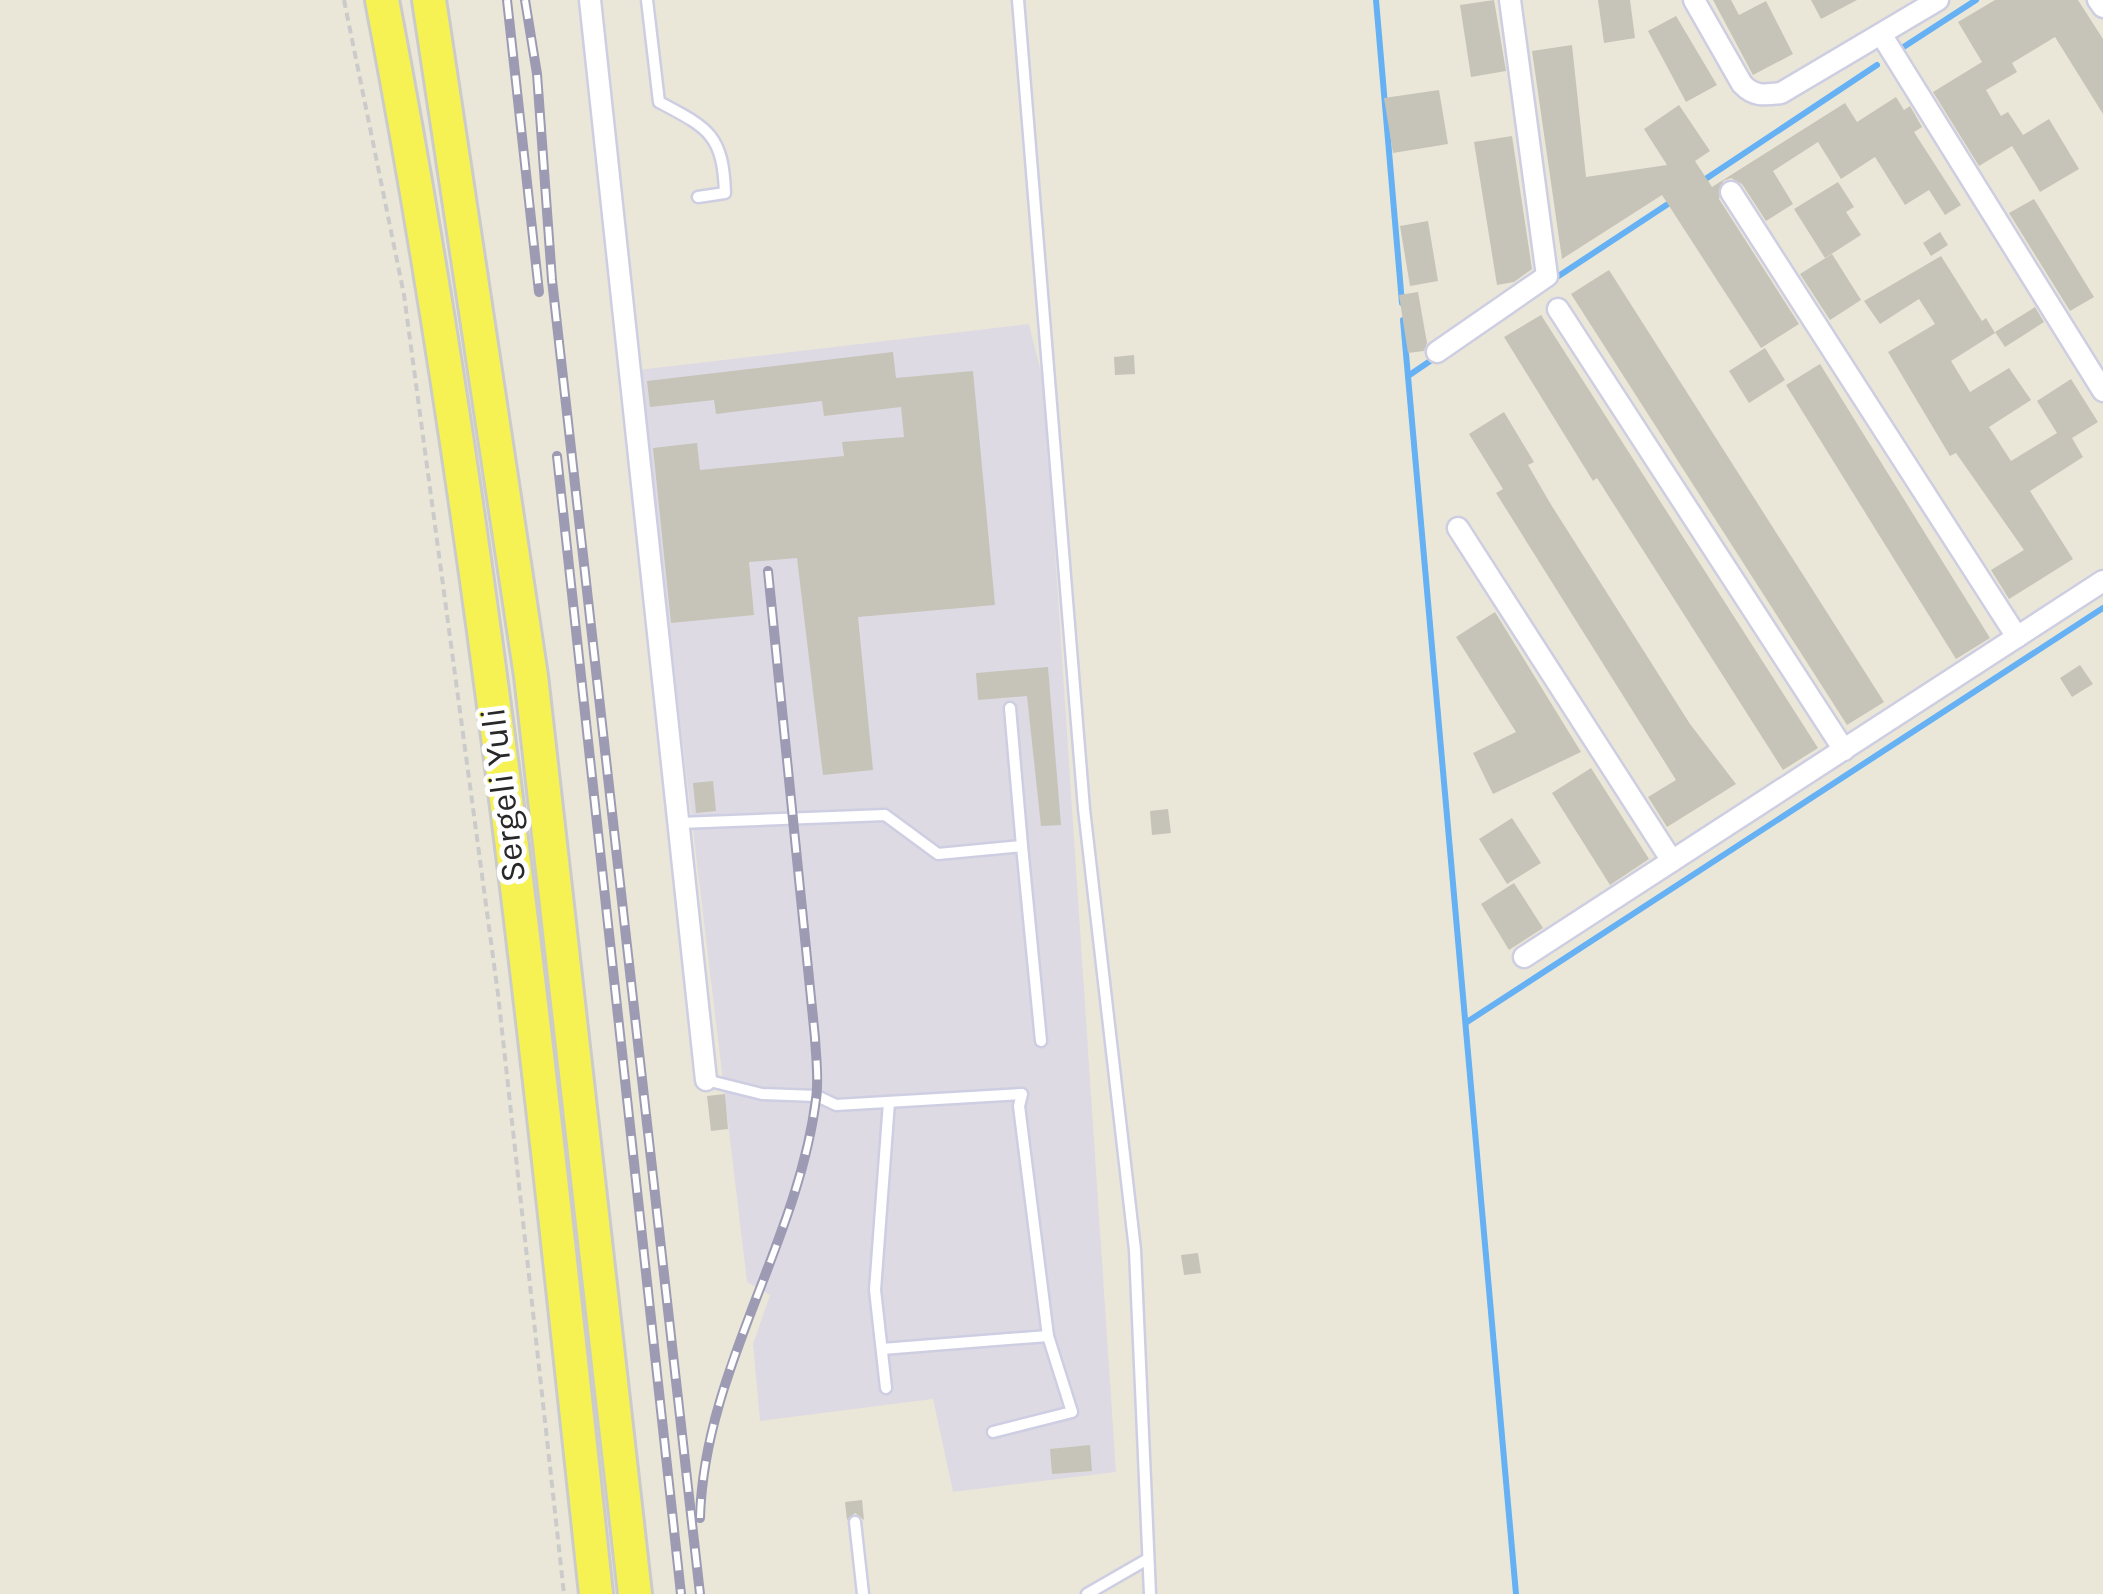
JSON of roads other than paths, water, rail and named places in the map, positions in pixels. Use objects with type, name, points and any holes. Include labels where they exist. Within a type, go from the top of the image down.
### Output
[{"type":"main road","name":"Sergeli Yuli","points":[[382,0],[443,358],[486,657],[596,1594]]},
{"type":"main road","name":"Sergeli Yuli","points":[[429,0],[532,676],[635,1594]]},
{"type":"street","points":[[590,0],[706,1080]]},
{"type":"street","points":[[1437,352],[1547,276],[1510,0]]},
{"type":"street","points":[[1694,0],[1742,84],[1750,93],[1764,95],[1781,93],[1935,1]]},
{"type":"street","points":[[2098,0],[2103,7]]},
{"type":"street","points":[[1881,34],[2103,391]]},
{"type":"street","points":[[1731,192],[2017,636]]},
{"type":"street","points":[[1558,309],[1844,750]]},
{"type":"street","points":[[1458,528],[1672,861]]},
{"type":"street","points":[[1524,957],[2103,580]]},
{"type":"lane","points":[[646,0],[659,102],[708,128],[724,159],[726,193],[698,197]]},
{"type":"lane","points":[[1018,0],[1084,809],[1135,1250],[1150,1594]]},
{"type":"lane","points":[[1010,708],[1041,1042]]},
{"type":"lane","points":[[680,823],[886,815],[938,854],[1022,846]]},
{"type":"lane","points":[[706,1080],[762,1094],[817,1096],[836,1105],[1022,1094],[1019,1106],[1048,1336],[1072,1412],[993,1432]]},
{"type":"lane","points":[[886,1388],[875,1290],[889,1102]]},
{"type":"lane","points":[[882,1349],[1048,1336]]},
{"type":"lane","points":[[855,1522],[863,1594]]},
{"type":"lane","points":[[1087,1594],[1146,1560]]},
{"type":"waterway","points":[[1376,0],[1402,303]]},
{"type":"waterway","points":[[1902,48],[1976,0]]},
{"type":"waterway","points":[[1701,182],[1877,65]]},
{"type":"waterway","points":[[1551,281],[1674,200]]},
{"type":"waterway","points":[[1403,320],[1516,1594]]},
{"type":"waterway","points":[[1408,376],[1436,357]]},
{"type":"waterway","points":[[1467,1022],[2103,608]]},
{"type":"railway","points":[[507,0],[539,292]]},
{"type":"railway","points":[[525,0],[537,74],[552,280],[700,1594]]},
{"type":"railway","points":[[557,456],[681,1594]]},
{"type":"railway","points":[[700,1518],[705,1464],[717,1411],[791,1205],[817,1091],[768,571]]}]
